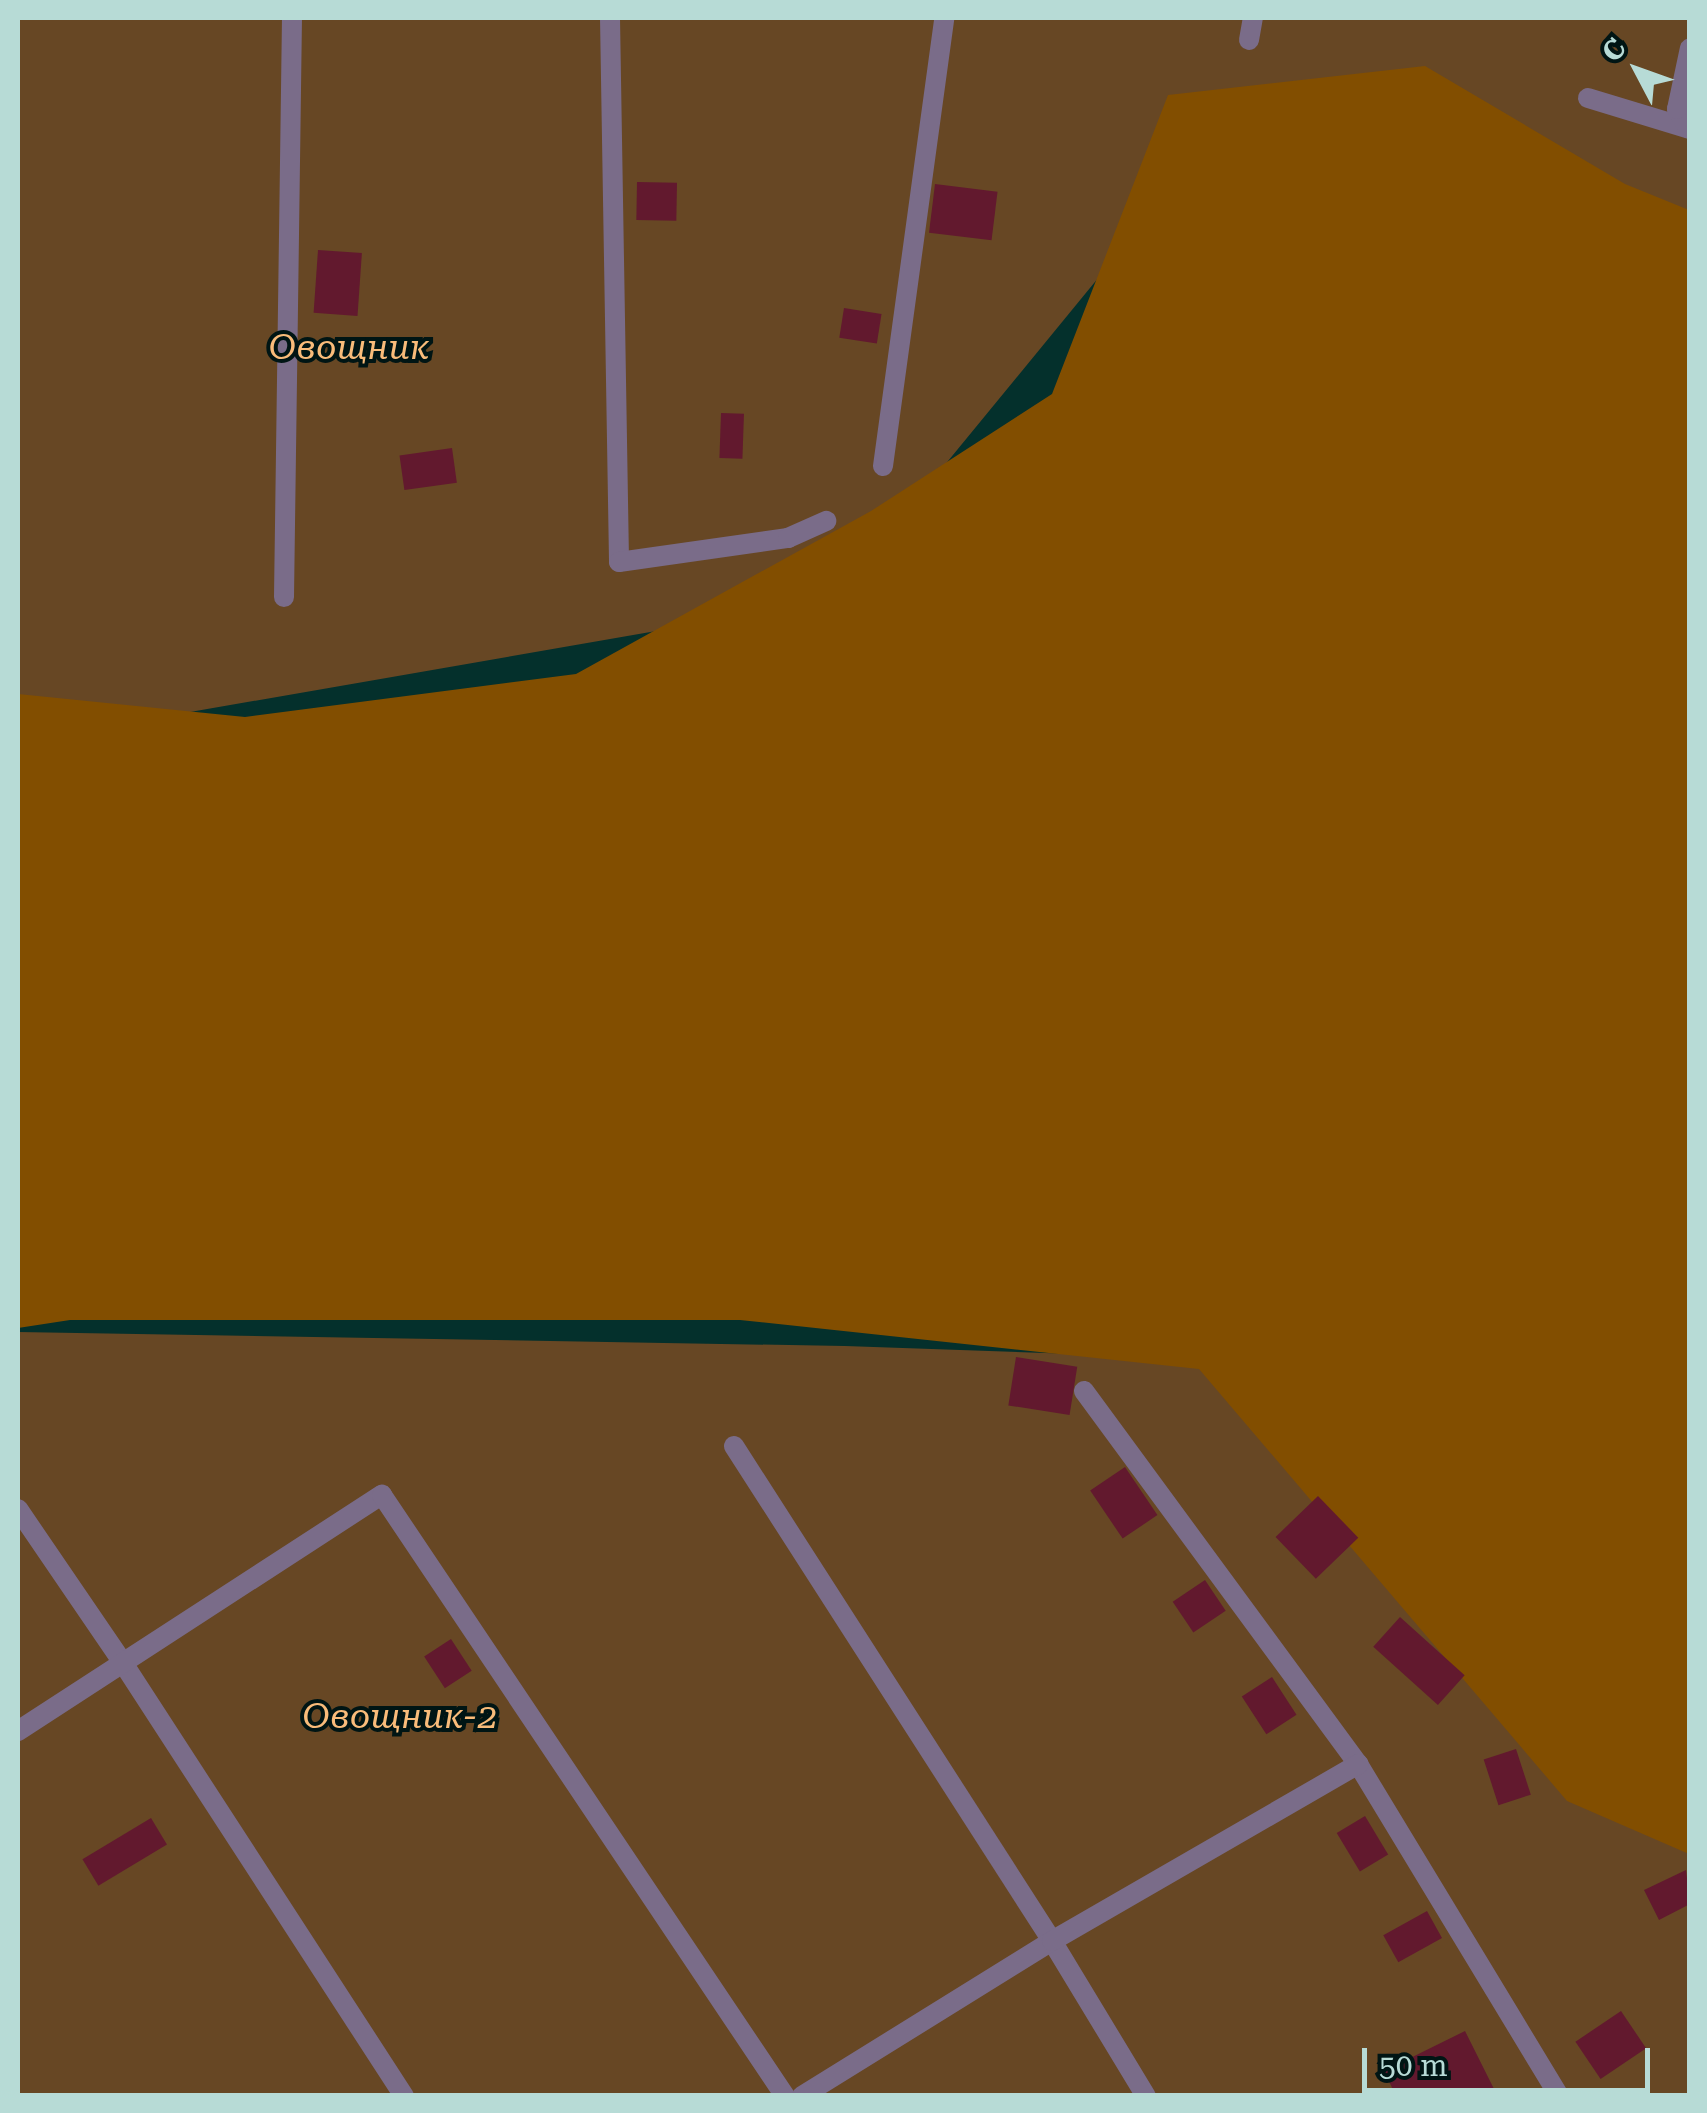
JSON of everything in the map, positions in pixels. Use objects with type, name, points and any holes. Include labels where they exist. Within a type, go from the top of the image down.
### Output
[{"type":"lane","points":[[284,597],[292,18]]},
{"type":"lane","points":[[610,18],[618,562],[788,538],[826,520]]},
{"type":"lane","points":[[883,466],[944,18]]},
{"type":"lane","points":[[1249,40],[1253,18]]},
{"type":"lane","points":[[1688,128],[1676,109],[1690,48]]},
{"type":"lane","points":[[1588,98],[1688,128]]},
{"type":"lane","points":[[1084,1391],[1358,1764],[1559,2096]]},
{"type":"lane","points":[[734,1446],[1052,1941],[1146,2096]]},
{"type":"lane","points":[[18,1731],[382,1495],[784,2096]]},
{"type":"lane","points":[[18,1510],[123,1663],[404,2096]]},
{"type":"lane","points":[[802,2096],[1052,1941],[1358,1764]]},
{"type":"green space","name":"Овощник","points":[[18,18],[1689,18],[1689,280],[1222,127],[834,600],[18,742]]},
{"type":"green space","name":"Овощник-2","points":[[18,1332],[845,1346],[1192,1358],[1689,1817],[1689,2095],[18,2096]]},
{"type":"shaded area","points":[[1425,66],[1625,184],[1689,210],[1689,1854],[1567,1801],[1199,1369],[740,1320],[70,1320],[18,1328],[18,694],[245,717],[576,674],[871,511],[1052,394],[1168,95]]},
{"type":"building","points":[[637,182],[677,183],[676,221],[636,220]]},
{"type":"building","points":[[935,184],[998,192],[992,240],[929,233]]},
{"type":"building","points":[[318,250],[362,253],[357,316],[314,313]]},
{"type":"building","points":[[844,308],[882,314],[877,344],[839,338]]},
{"type":"building","points":[[721,413],[744,414],[742,459],[719,458]]},
{"type":"building","points":[[452,448],[457,483],[404,490],[400,455]]},
{"type":"building","points":[[1016,1357],[1077,1367],[1070,1415],[1008,1405]]},
{"type":"building","points":[[1125,1467],[1157,1515],[1123,1539],[1090,1490]]},
{"type":"building","points":[[1318,1496],[1358,1538],[1316,1579],[1276,1537]]},
{"type":"building","points":[[1205,1580],[1226,1611],[1193,1632],[1173,1602]]},
{"type":"building","points":[[1400,1617],[1465,1675],[1438,1705],[1373,1647]]},
{"type":"building","points":[[451,1639],[472,1671],[445,1688],[424,1656]]},
{"type":"building","points":[[1272,1677],[1297,1715],[1266,1734],[1242,1697]]},
{"type":"building","points":[[1516,1749],[1531,1795],[1498,1805],[1484,1760]]},
{"type":"building","points":[[1365,1816],[1388,1855],[1360,1872],[1337,1833]]},
{"type":"building","points":[[151,1818],[167,1845],[98,1886],[82,1859]]},
{"type":"building","points":[[1686,1870],[1690,1904],[1659,1920],[1644,1890]]},
{"type":"building","points":[[1427,1911],[1442,1938],[1398,1962],[1383,1935]]},
{"type":"building","points":[[1621,2011],[1646,2048],[1601,2079],[1575,2042]]},
{"type":"building","points":[[1465,2031],[1494,2089],[1480,2096],[1396,2096],[1384,2071]]}]
